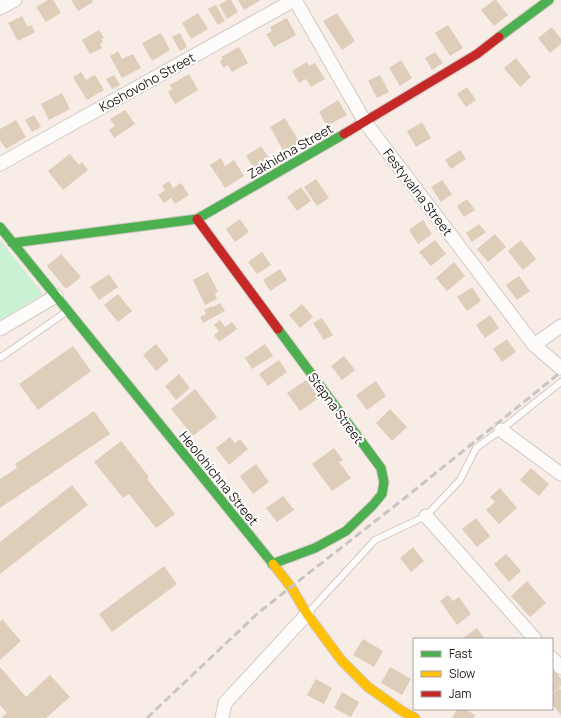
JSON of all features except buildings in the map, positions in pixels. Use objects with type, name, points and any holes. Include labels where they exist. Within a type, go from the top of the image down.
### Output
[{"type":"street","points":[[0,8],[15,0]]},
{"type":"street","name":"Festyvalna Street","points":[[295,0],[365,122],[534,345],[561,368]]},
{"type":"street","name":"Koshovoho Street","points":[[0,164],[295,0]]},
{"type":"street","name":"Zakhidna Street","points":[[12,243],[197,219],[365,122],[477,54],[549,0]]},
{"type":"street","name":"Stepna Street","points":[[197,219],[381,468],[384,482],[382,494],[373,505],[346,531],[315,548],[272,564]]},
{"type":"street","name":"Heolohichna Street","points":[[0,227],[291,587],[307,614],[342,661],[368,687],[402,711],[415,718]]},
{"type":"street","points":[[0,329],[56,296]]},
{"type":"street","points":[[534,345],[561,326]]},
{"type":"street","points":[[501,430],[561,474]]},
{"type":"street","points":[[426,516],[534,638]]},
{"type":"street","points":[[222,718],[225,703],[307,614]]},
{"type":"street","points":[[553,659],[561,668]]},
{"type":"lane","points":[[0,358],[68,311]]},
{"type":"lane","points":[[307,614],[375,540],[426,516],[460,480],[476,448],[561,382]]},
{"type":"green space","points":[[0,240],[43,294],[0,320]]},
{"type":"railway","points":[[147,718],[258,613],[406,497],[561,372]]},
{"type":"traffic: fast","points":[[499,37],[549,0]]},
{"type":"traffic: fast","points":[[12,243],[197,219],[344,134]]},
{"type":"traffic: fast","points":[[0,227],[273,564]]},
{"type":"traffic: fast","points":[[272,564],[315,548],[346,531],[373,505],[382,494],[384,482],[381,468],[278,329]]},
{"type":"traffic: slow","points":[[273,564],[291,587],[307,614],[342,661],[368,687],[402,711],[415,718]]},
{"type":"traffic: jam","points":[[344,134],[477,54],[499,37]]},
{"type":"traffic: jam","points":[[197,219],[278,329]]}]
